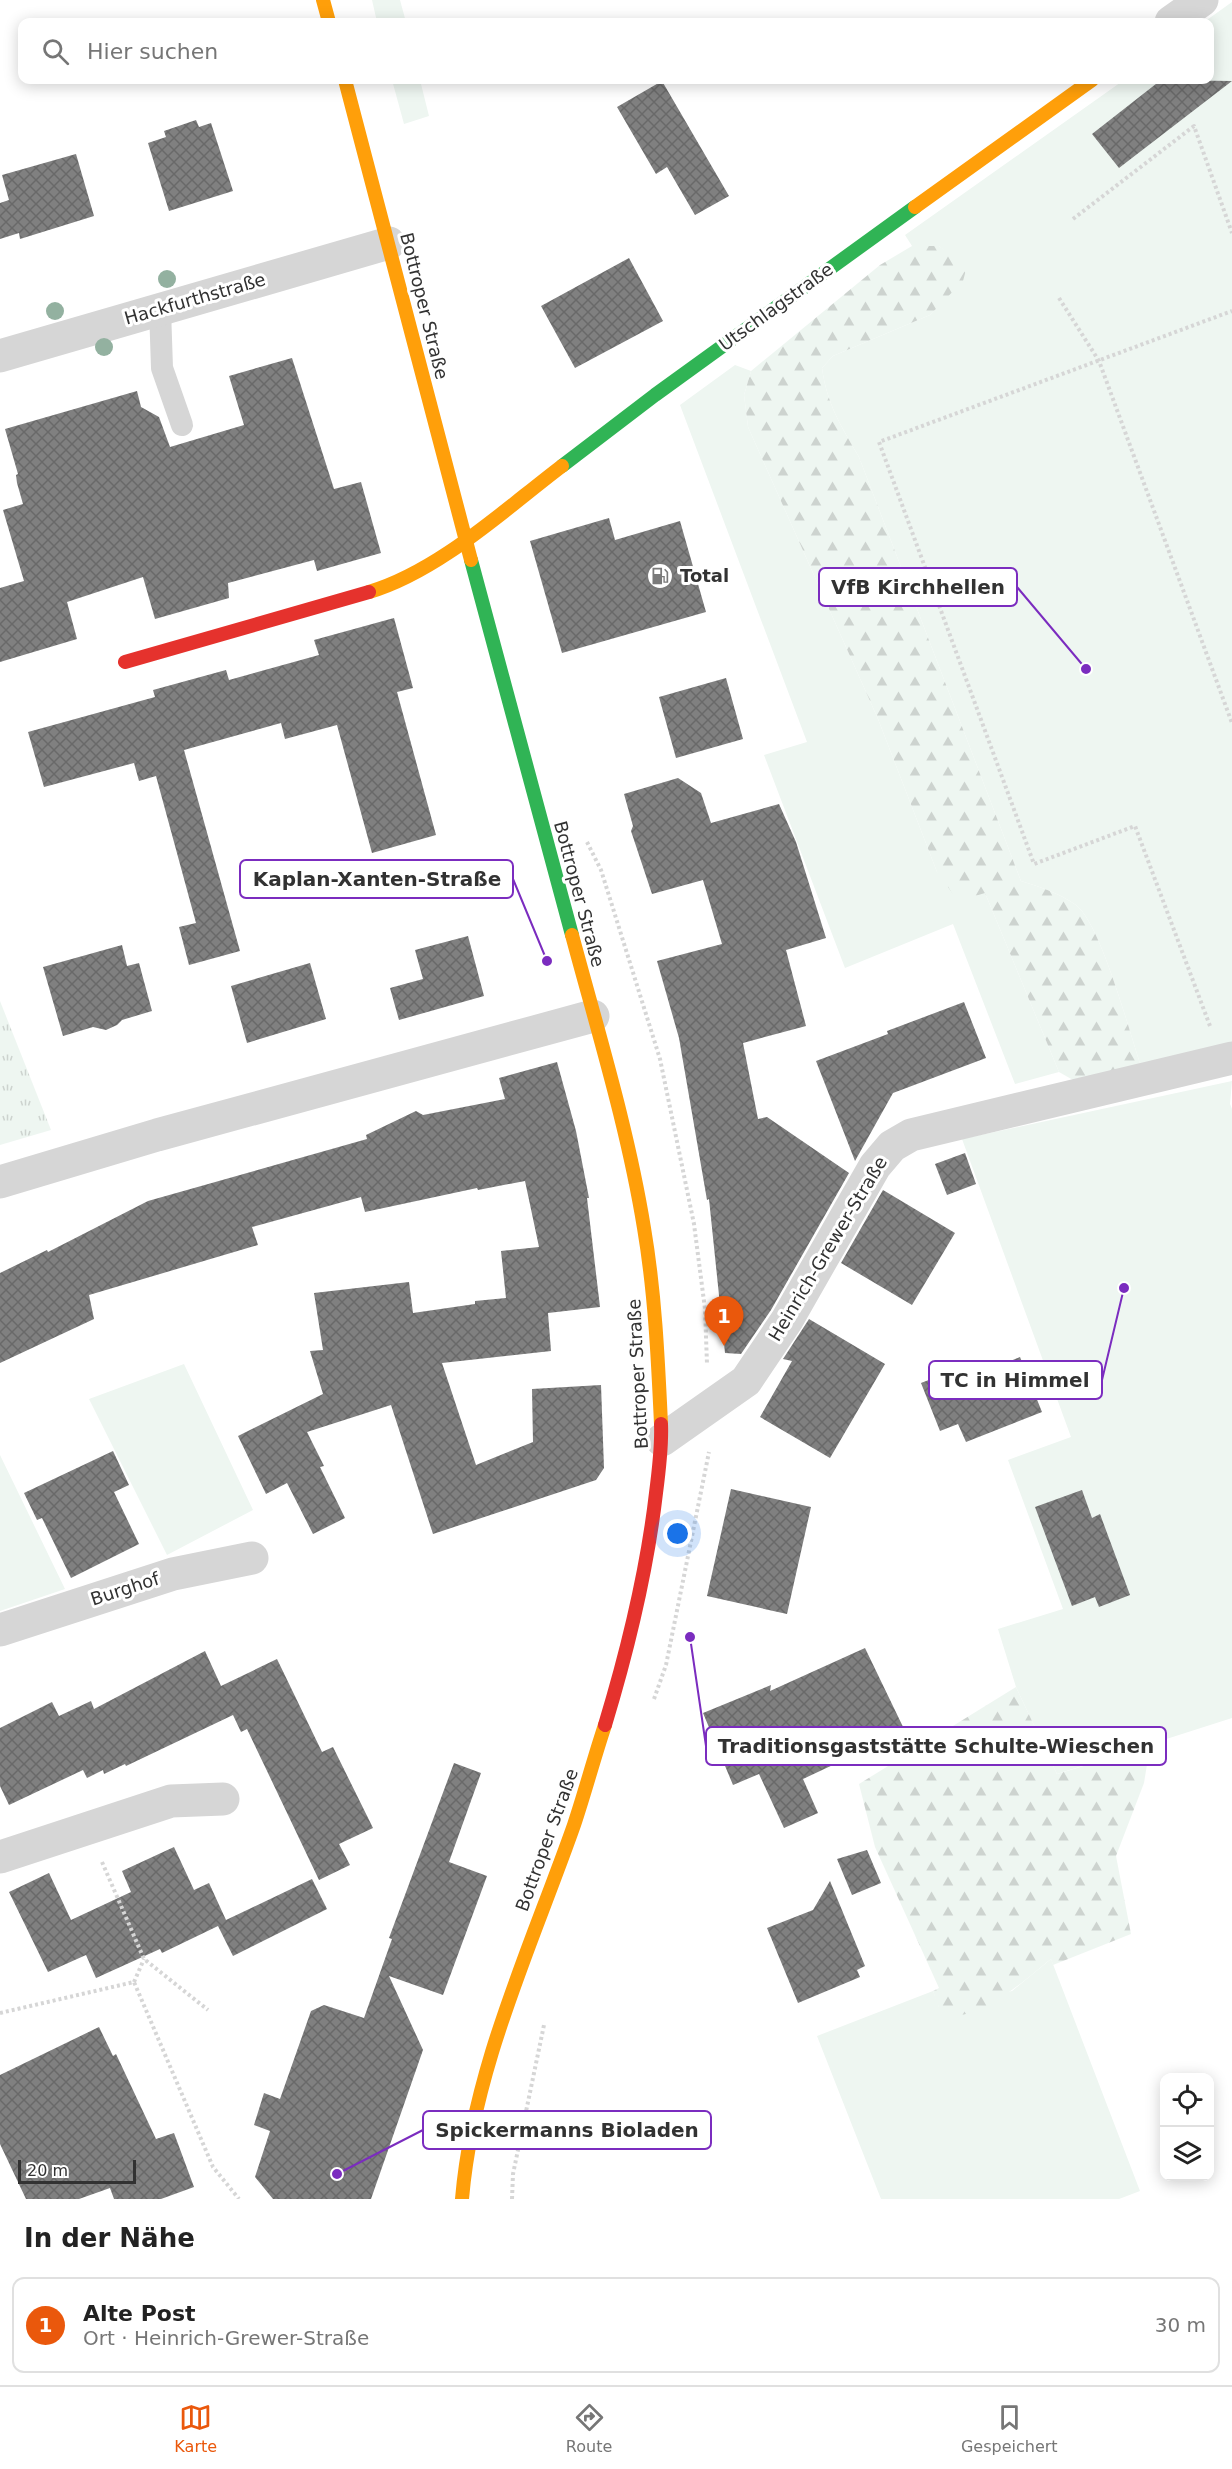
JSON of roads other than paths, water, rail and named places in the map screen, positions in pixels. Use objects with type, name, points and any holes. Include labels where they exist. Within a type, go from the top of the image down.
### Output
[{"type":"main road","points":[[323,0],[328,18]]},
{"type":"main road","name":"Bottroper Straße","points":[[346,84],[618,1108],[644,1228],[657,1333],[662,1440],[652,1526],[625,1659],[581,1802],[526,1953],[484,2079],[465,2164],[462,2199]]},
{"type":"main road","name":"Utschlagstraße","points":[[466,542],[506,508],[655,394],[1086,84]]},
{"type":"main road","points":[[125,662],[392,585],[466,542]]},
{"type":"street","points":[[1177,18],[1202,0]]},
{"type":"street","name":"Hackfurthstraße","points":[[0,356],[389,243]]},
{"type":"street","points":[[0,1182],[157,1136],[593,1016]]},
{"type":"street","name":"Heinrich-Grewer-Straße","points":[[662,1440],[746,1382],[787,1320],[875,1166],[892,1146],[912,1135],[1232,1058]]},
{"type":"street","name":"Burghof","points":[[0,1630],[173,1574],[252,1558]]},
{"type":"street","points":[[0,1857],[171,1801],[224,1798]]},
{"type":"lane","points":[[160,309],[162,368],[182,425]]},
{"type":"place","name":"Total","points":[[660,576]]},
{"type":"place","name":"VfB Kirchhellen","points":[[1086,669]]},
{"type":"place","name":"Kaplan-Xanten-Straße","points":[[547,961]]},
{"type":"place","name":"TC in Himmel","points":[[1124,1288]]},
{"type":"place","name":"Alte Post","points":[[724,1346]]},
{"type":"place","name":"Traditionsgaststätte Schulte-Wieschen","points":[[690,1637]]},
{"type":"place","name":"Spickermanns Bioladen","points":[[337,2174]]}]
